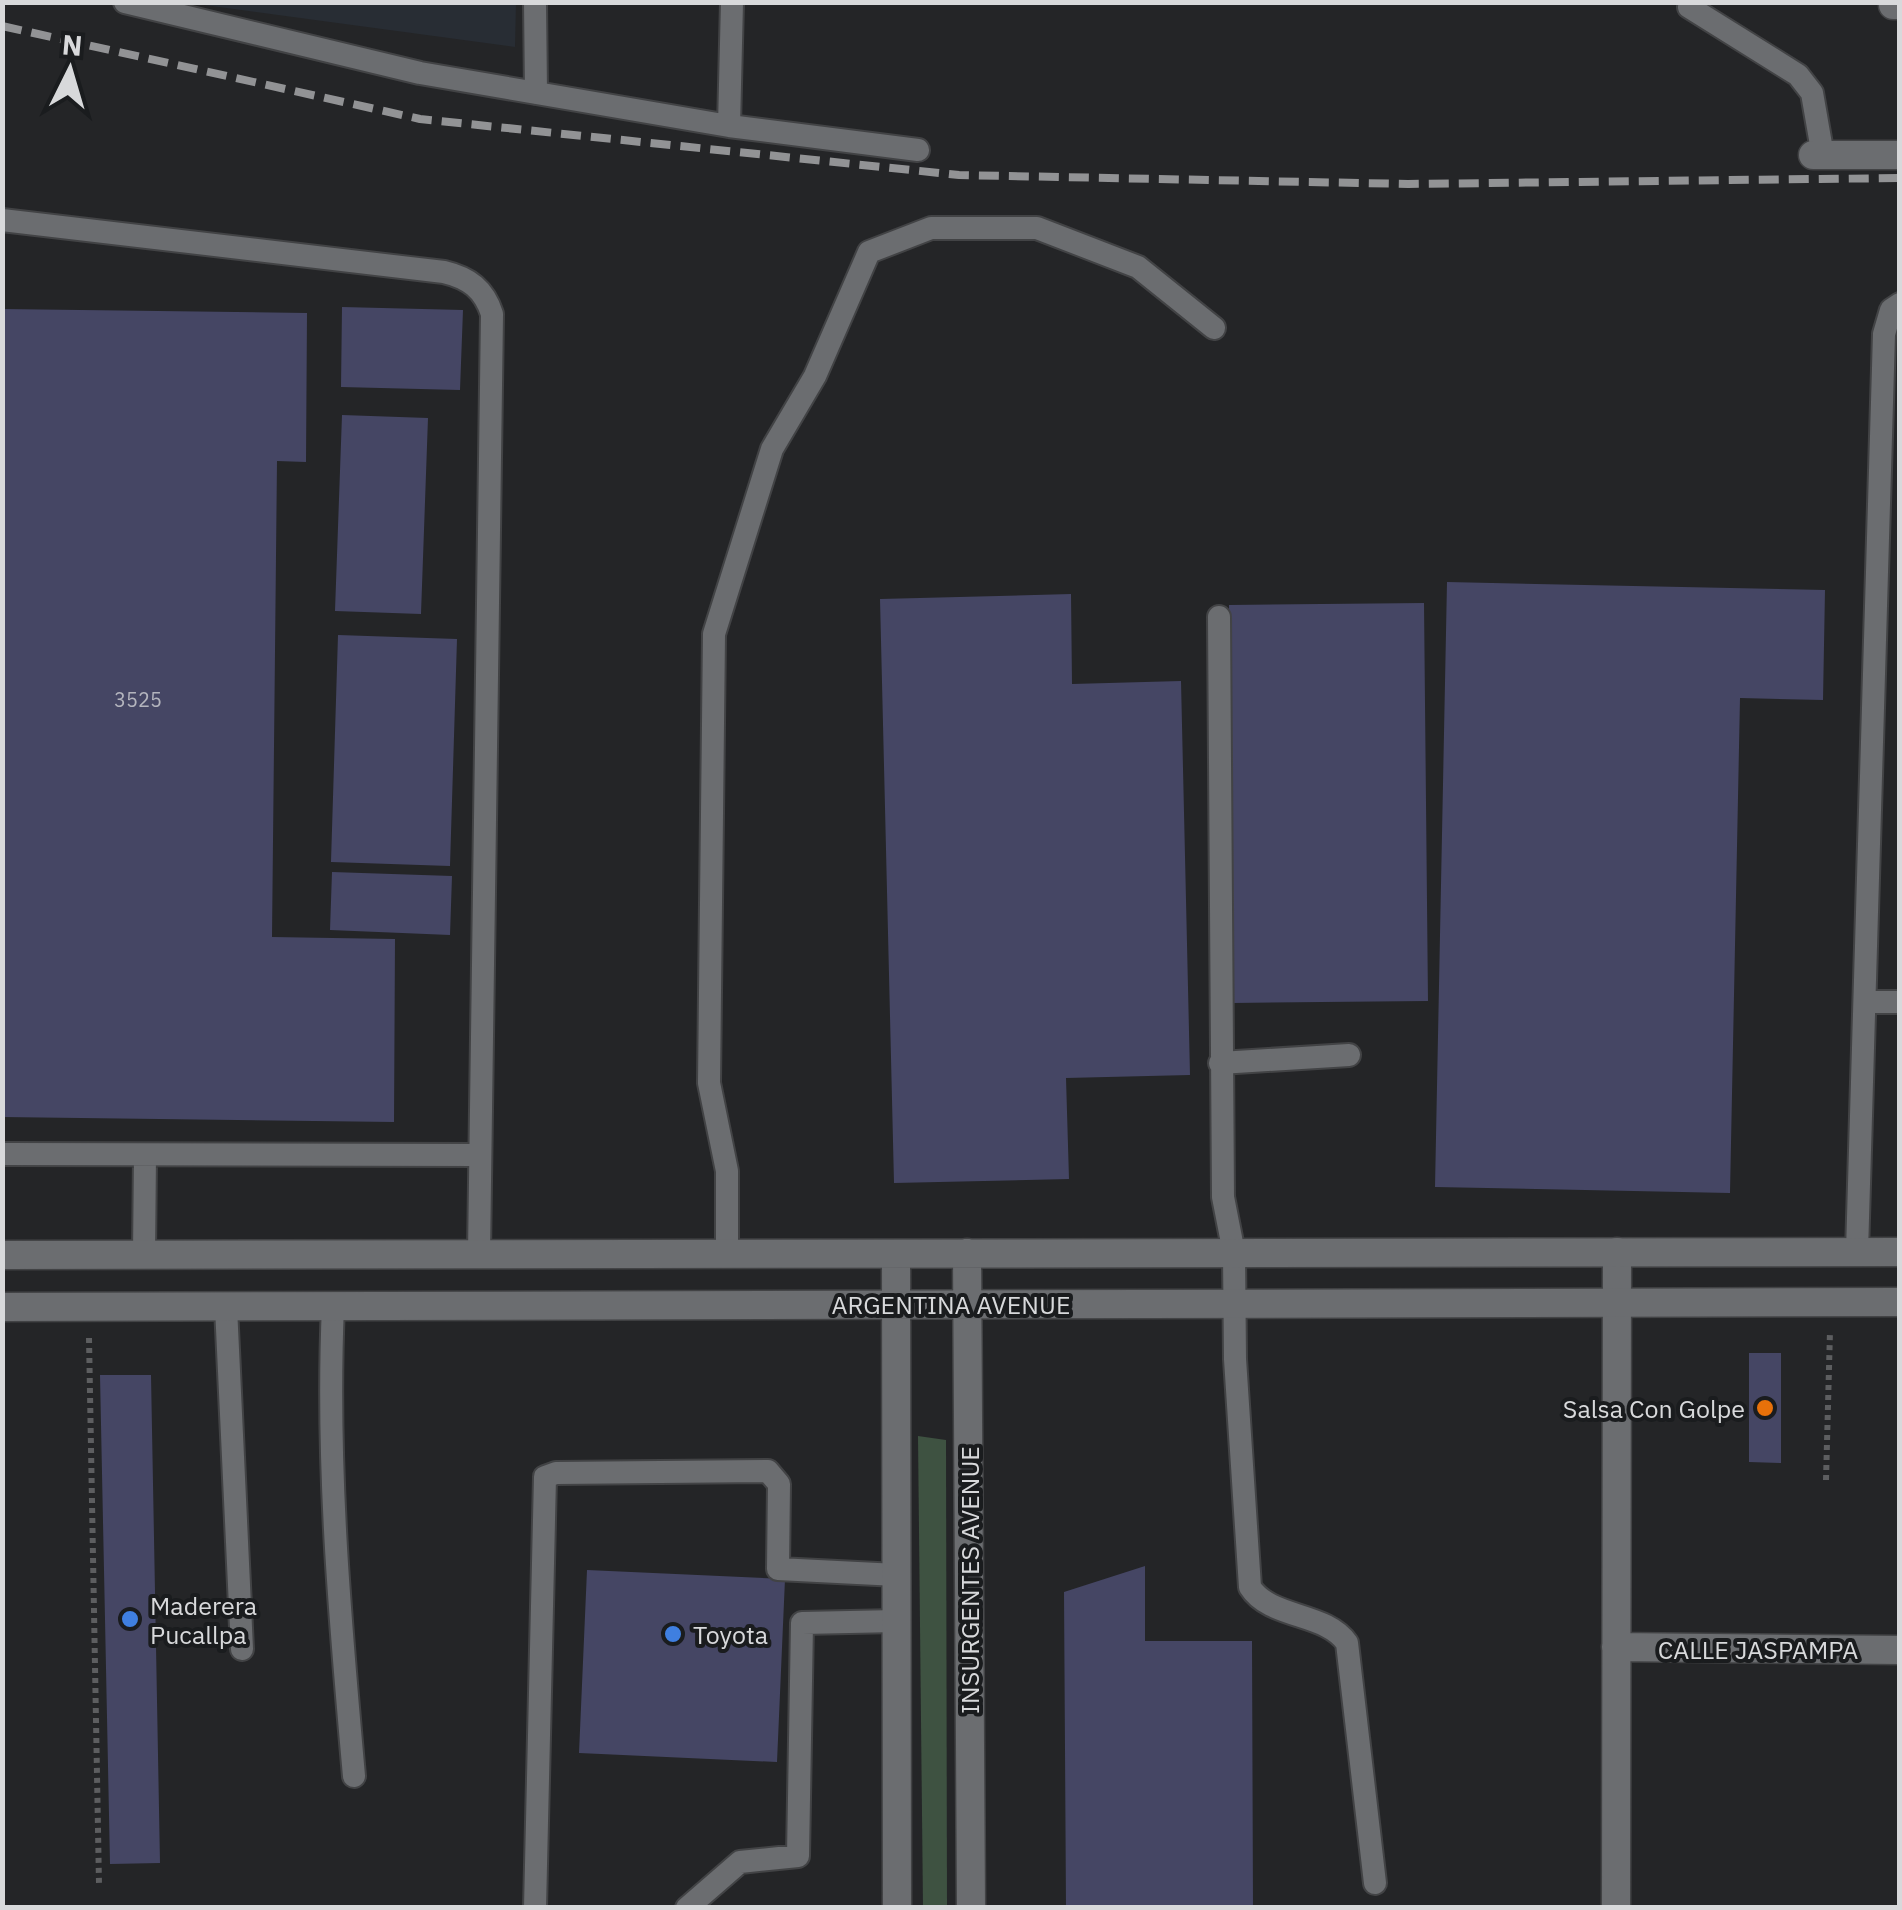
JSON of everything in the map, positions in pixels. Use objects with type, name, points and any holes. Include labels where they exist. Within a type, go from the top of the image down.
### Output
[{"type":"main road","points":[[1818,156],[1900,155]]},
{"type":"main road","points":[[1616,1252],[1616,1908]]},
{"type":"main road","name":"ARGENTINA AVENUE","points":[[2,1255],[1900,1252]]},
{"type":"main road","name":"INSURGENTES AVENUE","points":[[967,1253],[971,1908]]},
{"type":"main road","points":[[896,1254],[897,1908]]},
{"type":"main road","name":"ARGENTINA AVENUE","points":[[2,1307],[1900,1302]]},
{"type":"main road","name":"CALLE JASPAMPA","points":[[1616,1648],[1900,1650]]},
{"type":"lane","points":[[125,2],[420,73],[729,126],[918,150]]},
{"type":"lane","points":[[536,2],[536,93]]},
{"type":"lane","points":[[729,126],[732,2]]},
{"type":"lane","points":[[1689,7],[1798,75],[1812,94],[1818,156]]},
{"type":"lane","points":[[2,220],[444,272],[474,284],[488,303],[492,314],[479,1254]]},
{"type":"lane","points":[[727,1254],[727,1171],[709,1083],[714,634],[772,449],[816,376],[868,252],[932,228],[1037,228],[1138,267],[1214,328]]},
{"type":"lane","points":[[1857,1252],[1864,1002],[1888,577],[1890,474],[1884,334],[1891,310],[1900,304]]},
{"type":"lane","points":[[1219,617],[1223,1196],[1234,1253],[1235,1359],[1250,1587],[1261,1598],[1339,1631],[1347,1643],[1375,1883]]},
{"type":"lane","points":[[1864,1002],[1900,1002]]},
{"type":"lane","points":[[1220,1063],[1349,1055]]},
{"type":"lane","points":[[2,1154],[480,1156]]},
{"type":"lane","points":[[144,1254],[145,1155]]},
{"type":"lane","points":[[226,1306],[242,1649]]},
{"type":"lane","points":[[332,1306],[336,1584],[354,1776]]},
{"type":"lane","points":[[534,1908],[546,1477],[556,1472],[768,1471],[779,1484],[778,1569],[897,1575]]},
{"type":"lane","points":[[687,1908],[740,1862],[792,1859],[801,1848],[802,1623],[897,1621]]},
{"type":"path","points":[[1826,1480],[1830,1302]]},
{"type":"path","points":[[89,1307],[99,1884]]},
{"type":"shaded area","points":[[190,3],[516,3],[515,47]]},
{"type":"green space","points":[[918,1436],[946,1440],[947,1907],[923,1907]]},
{"type":"building","points":[[342,307],[463,310],[460,390],[341,387]]},
{"type":"building","points":[[2,309],[307,313],[306,462],[277,461],[272,937],[395,939],[394,1122],[2,1117]]},
{"type":"building","points":[[342,415],[428,418],[421,614],[335,611]]},
{"type":"building","points":[[1447,582],[1825,590],[1823,700],[1740,698],[1730,1193],[1435,1187]]},
{"type":"building","points":[[1071,594],[1072,684],[1181,681],[1190,1075],[1066,1078],[1069,1179],[894,1183],[880,599]]},
{"type":"building","points":[[1424,603],[1428,1001],[1232,1003],[1229,605]]},
{"type":"building","points":[[338,635],[457,639],[450,866],[331,862]]},
{"type":"building","points":[[332,872],[452,876],[450,935],[330,930]]},
{"type":"building","name":"Salsa Con Golpe","points":[[1749,1353],[1781,1353],[1781,1463],[1749,1462]]},
{"type":"building","name":"Maderera Pucallpa","points":[[100,1375],[151,1375],[160,1863],[110,1864]]},
{"type":"building","points":[[1145,1566],[1145,1641],[1252,1641],[1253,1908],[1066,1908],[1064,1592]]},
{"type":"building","points":[[587,1570],[785,1579],[777,1762],[579,1753]]},
{"type":"railway","points":[[2,26],[420,119],[959,175],[1408,184],[1900,178]]},
{"type":"place","name":"Salsa Con Golpe","points":[[1765,1408]]},
{"type":"place","name":"Maderera Pucallpa","points":[[130,1619]]},
{"type":"place","name":"Toyota","points":[[673,1634]]}]
